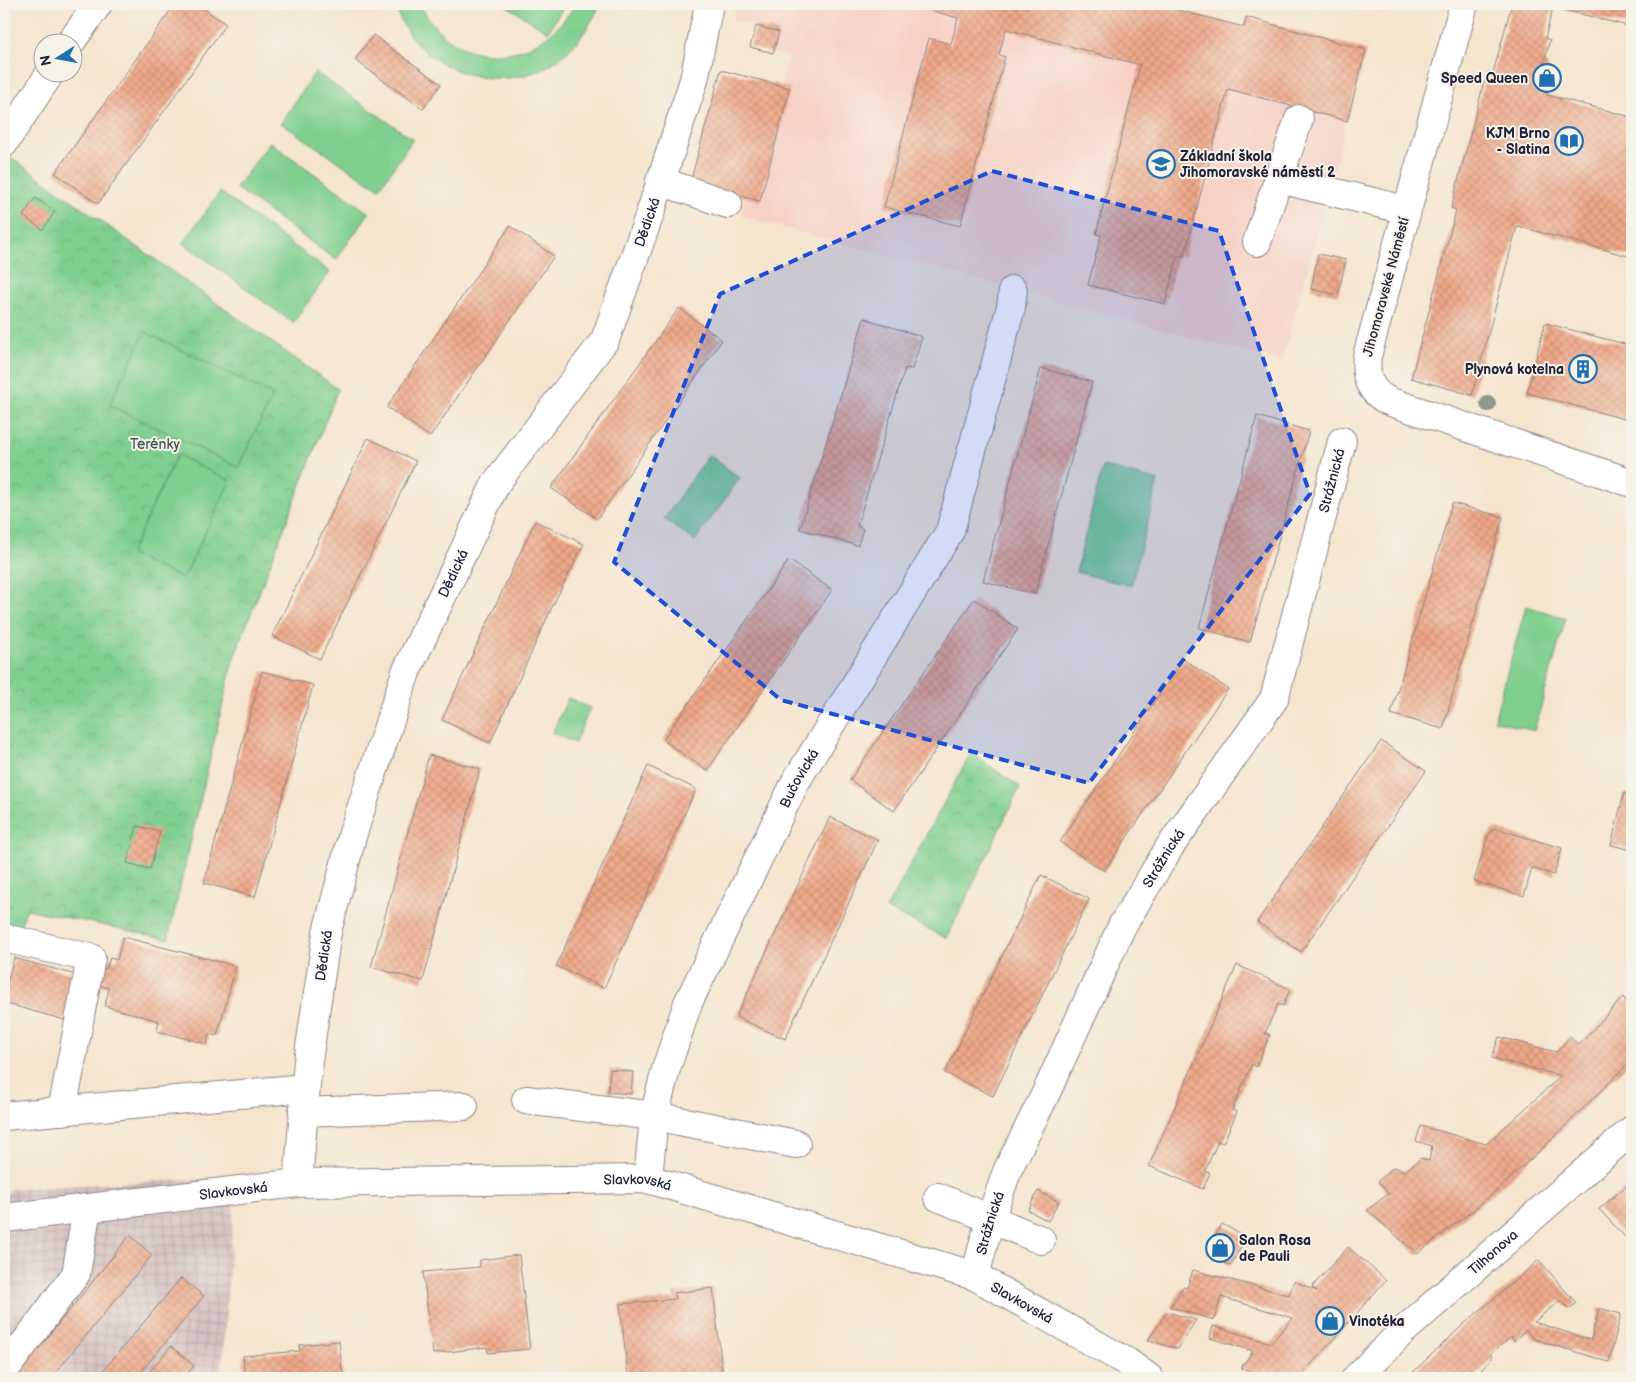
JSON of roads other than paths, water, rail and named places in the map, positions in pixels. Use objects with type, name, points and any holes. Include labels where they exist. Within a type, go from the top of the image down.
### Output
[{"type":"street","points":[[78,32],[98,4]]},
{"type":"street","name":"Dědická","points":[[298,1183],[304,1100],[327,932],[353,833],[406,672],[496,483],[605,340],[694,80],[709,4]]},
{"type":"street","name":"Jihomoravské Náměstí","points":[[1464,4],[1367,356],[1366,371],[1374,392],[1382,399],[1632,483]]},
{"type":"street","points":[[4,143],[44,82]]},
{"type":"street","points":[[1257,242],[1299,120]]},
{"type":"street","points":[[1279,180],[1406,210]]},
{"type":"street","points":[[660,181],[728,204]]},
{"type":"street","name":"Bučovická","points":[[648,1179],[654,1116],[666,1068],[688,1003],[796,781],[950,532],[1014,290]]},
{"type":"street","name":"Strážnická","points":[[975,1276],[990,1218],[1008,1170],[1122,926],[1169,848],[1274,699],[1342,441]]},
{"type":"street","points":[[4,938],[91,958],[62,1111]]},
{"type":"street","points":[[4,1116],[62,1111],[304,1100],[464,1106]]},
{"type":"street","points":[[526,1100],[654,1116],[796,1144]]},
{"type":"street","name":"Tilhonova","points":[[1356,1378],[1402,1332],[1632,1130]]},
{"type":"street","name":"Slavkovská","points":[[4,1218],[298,1183],[648,1179],[975,1276],[1127,1362],[1149,1378]]},
{"type":"street","points":[[938,1197],[1041,1240]]},
{"type":"street","points":[[4,1371],[76,1274],[88,1208]]},
{"type":"place","name":"Speed Queen","points":[[1547,78]]},
{"type":"place","name":"KJM Brno - Slatina","points":[[1569,141]]},
{"type":"place","name":"Základní škola Jihomoravské náměstí 2","points":[[1161,164]]},
{"type":"place","name":"Plynová kotelna","points":[[1583,369]]},
{"type":"place","name":"Salon Rosa de Pauli","points":[[1220,1248]]},
{"type":"place","name":"Vinotéka","points":[[1330,1321]]},
{"type":"park label","name":"Terénky","points":[[155,444]]}]
